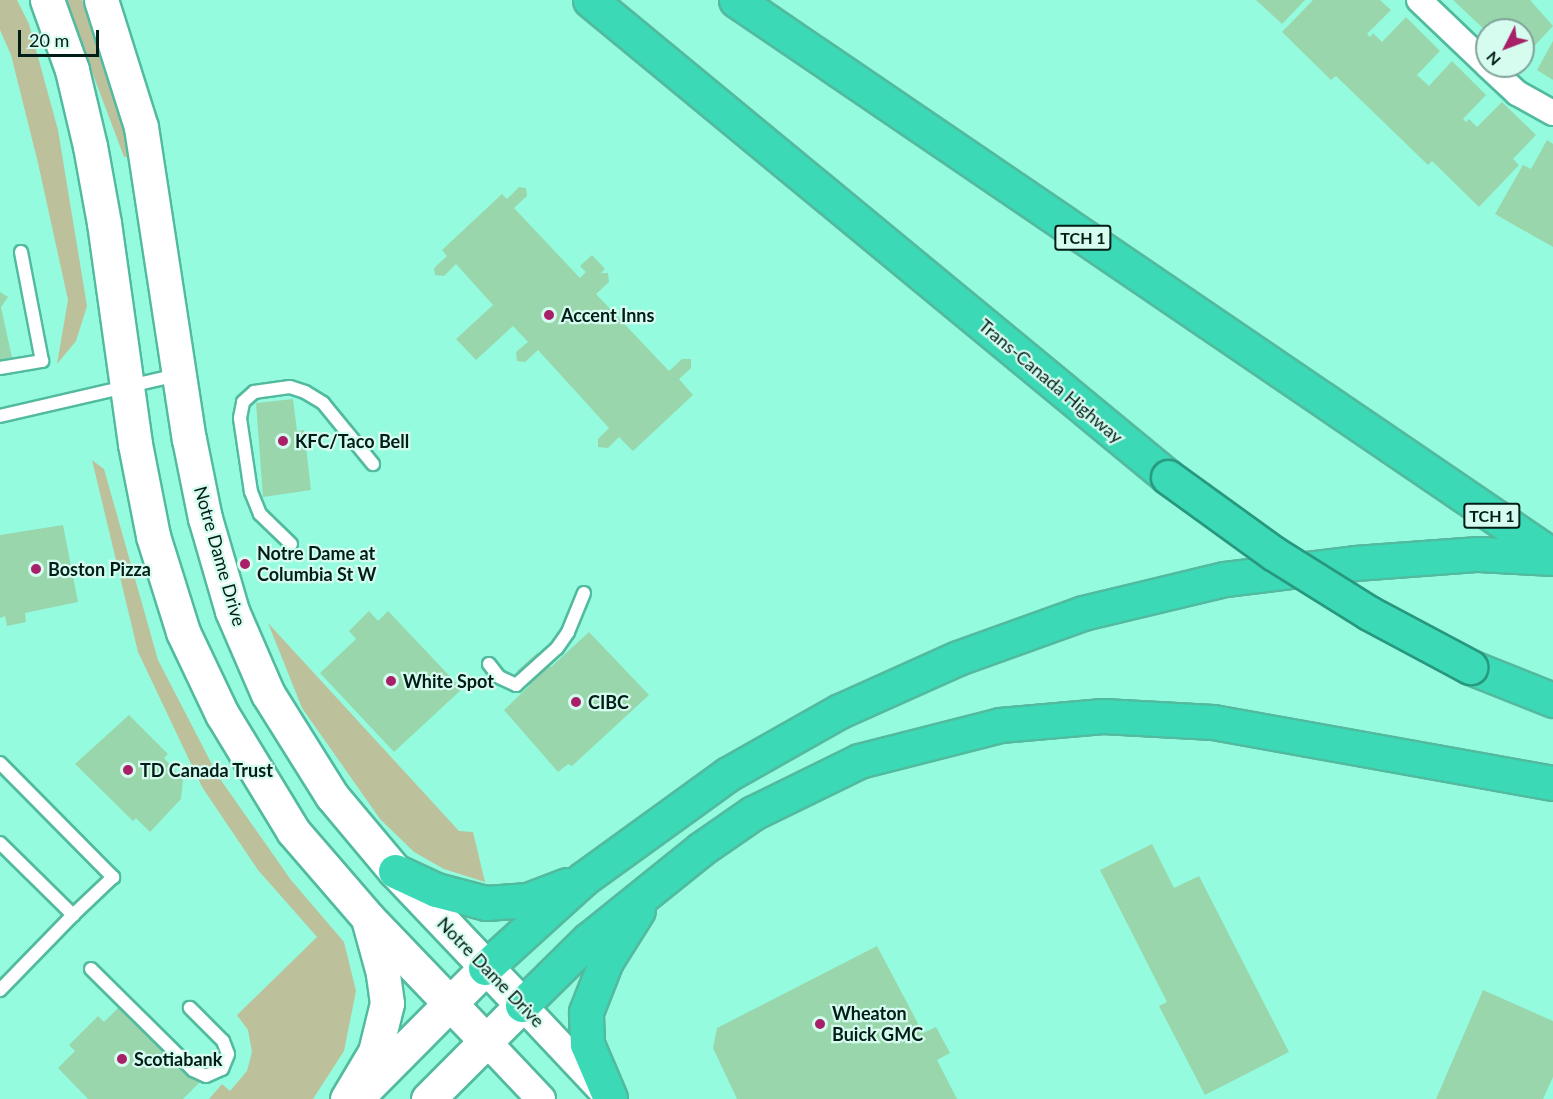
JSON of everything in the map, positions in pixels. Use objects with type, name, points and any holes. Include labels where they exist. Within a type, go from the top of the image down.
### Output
[{"type":"highway","name":"Trans-Canada Highway","points":[[590,0],[1168,477],[1273,553],[1369,613],[1470,667],[1553,700]]},
{"type":"highway","name":"TCH 1","points":[[736,0],[1430,476],[1553,557]]},
{"type":"highway","points":[[485,968],[583,879],[683,805],[791,737],[958,658],[1083,613],[1225,579],[1355,563],[1479,554],[1553,557]]},
{"type":"highway","points":[[522,1005],[588,940],[650,890],[753,813],[796,789],[859,761],[1000,725],[1103,716],[1213,722],[1553,783]]},
{"type":"highway","points":[[395,871],[436,890],[486,903],[528,900],[583,879]]},
{"type":"highway","points":[[610,1098],[587,1044],[586,1012],[606,961],[650,890]]},
{"type":"main road","points":[[47,0],[72,70],[90,146],[127,387],[153,536],[183,632],[258,778],[293,831],[368,918],[486,1041]]},
{"type":"main road","name":"Notre Dame Drive","points":[[101,0],[141,127],[205,518],[232,611],[268,694],[332,796],[395,871],[522,1005]]},
{"type":"main road","points":[[347,1099],[375,1052],[387,1003],[383,973],[368,918]]},
{"type":"main road","points":[[355,1099],[485,968]]},
{"type":"main road","points":[[428,1099],[522,1005]]},
{"type":"street","points":[[1419,0],[1475,53]]},
{"type":"street","points":[[1501,78],[1516,93],[1553,113]]},
{"type":"street","name":"Notre Dame Drive","points":[[522,1005],[610,1098]]},
{"type":"street","points":[[486,1041],[541,1099]]},
{"type":"lane","points":[[0,368],[42,361],[21,252]]},
{"type":"lane","points":[[0,416],[180,375]]},
{"type":"lane","points":[[291,544],[260,514],[251,492],[240,418],[243,402],[254,392],[290,387],[305,392],[323,404],[373,464]]},
{"type":"lane","points":[[489,664],[499,677],[516,685],[556,648],[568,632],[584,593]]},
{"type":"lane","points":[[0,763],[113,877],[0,990]]},
{"type":"lane","points":[[0,843],[73,915]]},
{"type":"lane","points":[[90,969],[193,1070],[206,1076],[222,1070],[228,1054],[223,1041],[190,1008]]},
{"type":"green space","points":[[0,0],[17,0],[29,24],[58,130],[87,306],[76,341],[57,364],[68,300],[38,163],[11,55],[0,30]]},
{"type":"green space","points":[[65,0],[82,0],[125,127],[129,157],[124,157]]},
{"type":"green space","points":[[92,460],[104,469],[158,660],[218,776],[291,880],[344,942],[356,991],[344,1051],[313,1099],[209,1099],[222,1084],[230,1091],[247,1071],[252,1052],[248,1030],[237,1015],[317,937],[258,870],[202,787],[138,652]]},
{"type":"green space","points":[[268,623],[459,831],[473,832],[485,882],[444,869],[414,852],[380,819],[302,708]]},
{"type":"building","points":[[1256,0],[1305,0],[1282,24]]},
{"type":"building","points":[[1313,0],[1380,0],[1391,10],[1367,34],[1370,37],[1373,33],[1382,42],[1406,17],[1440,51],[1417,75],[1429,86],[1452,61],[1486,95],[1463,119],[1466,122],[1469,119],[1477,127],[1502,102],[1536,135],[1513,159],[1519,165],[1479,207],[1432,161],[1428,165],[1336,76],[1331,80],[1282,32]]},
{"type":"building","points":[[1453,0],[1530,0],[1553,26],[1535,45],[1535,18],[1475,18],[1475,21]]},
{"type":"building","points":[[1553,41],[1553,80],[1537,70]]},
{"type":"building","points":[[1547,140],[1553,144],[1553,247],[1495,214],[1523,165],[1531,169]]},
{"type":"building","name":"Accent Inns","points":[[519,187],[526,188],[527,196],[514,208],[580,278],[586,272],[580,266],[592,255],[605,269],[601,273],[608,273],[609,282],[596,294],[669,371],[682,359],[691,359],[691,368],[679,379],[693,395],[633,451],[619,437],[608,448],[598,447],[598,439],[609,428],[538,350],[525,362],[517,361],[516,352],[528,342],[513,326],[476,360],[456,339],[493,305],[456,264],[444,276],[435,275],[434,268],[447,256],[442,250],[502,194],[507,199]]},
{"type":"building","points":[[0,292],[8,297],[1,307],[13,362],[0,364]]},
{"type":"building","name":"KFC/Taco Bell","points":[[293,399],[297,431],[304,430],[311,490],[263,497],[256,403]]},
{"type":"building","name":"Boston Pizza","points":[[63,525],[78,602],[25,613],[26,622],[7,626],[5,616],[0,618],[0,535]]},
{"type":"building","name":"White Spot","points":[[369,611],[378,621],[388,611],[462,689],[394,752],[320,673],[356,639],[349,631]]},
{"type":"building","name":"CIBC","points":[[589,632],[649,695],[572,766],[568,764],[558,772],[504,710],[530,685],[517,671],[537,653],[551,667]]},
{"type":"building","name":"TD Canada Trust","points":[[129,715],[168,754],[164,758],[183,780],[181,799],[150,832],[136,818],[133,821],[75,764]]},
{"type":"building","points":[[1152,844],[1174,888],[1199,876],[1289,1052],[1205,1095],[1159,1006],[1167,1002],[1100,870]]},
{"type":"building","name":"Wheaton Buick GMC","points":[[877,946],[923,1033],[936,1027],[950,1053],[937,1060],[957,1099],[737,1099],[713,1048],[717,1028]]},
{"type":"building","points":[[1483,990],[1553,1021],[1553,1077],[1543,1099],[1436,1099]]},
{"type":"building","name":"Scotiabank","points":[[122,1004],[200,1082],[183,1099],[88,1099],[58,1068],[75,1051],[69,1045],[98,1016],[104,1022]]},
{"type":"place","name":"Accent Inns","points":[[549,315]]},
{"type":"place","name":"KFC/Taco Bell","points":[[283,441]]},
{"type":"place","name":"Notre Dame at Columbia St W","points":[[245,564]]},
{"type":"place","name":"Boston Pizza","points":[[36,569]]},
{"type":"place","name":"White Spot","points":[[391,681]]},
{"type":"place","name":"CIBC","points":[[576,702]]},
{"type":"place","name":"TD Canada Trust","points":[[128,770]]},
{"type":"place","name":"Wheaton Buick GMC","points":[[820,1024]]},
{"type":"place","name":"Scotiabank","points":[[122,1059]]}]
